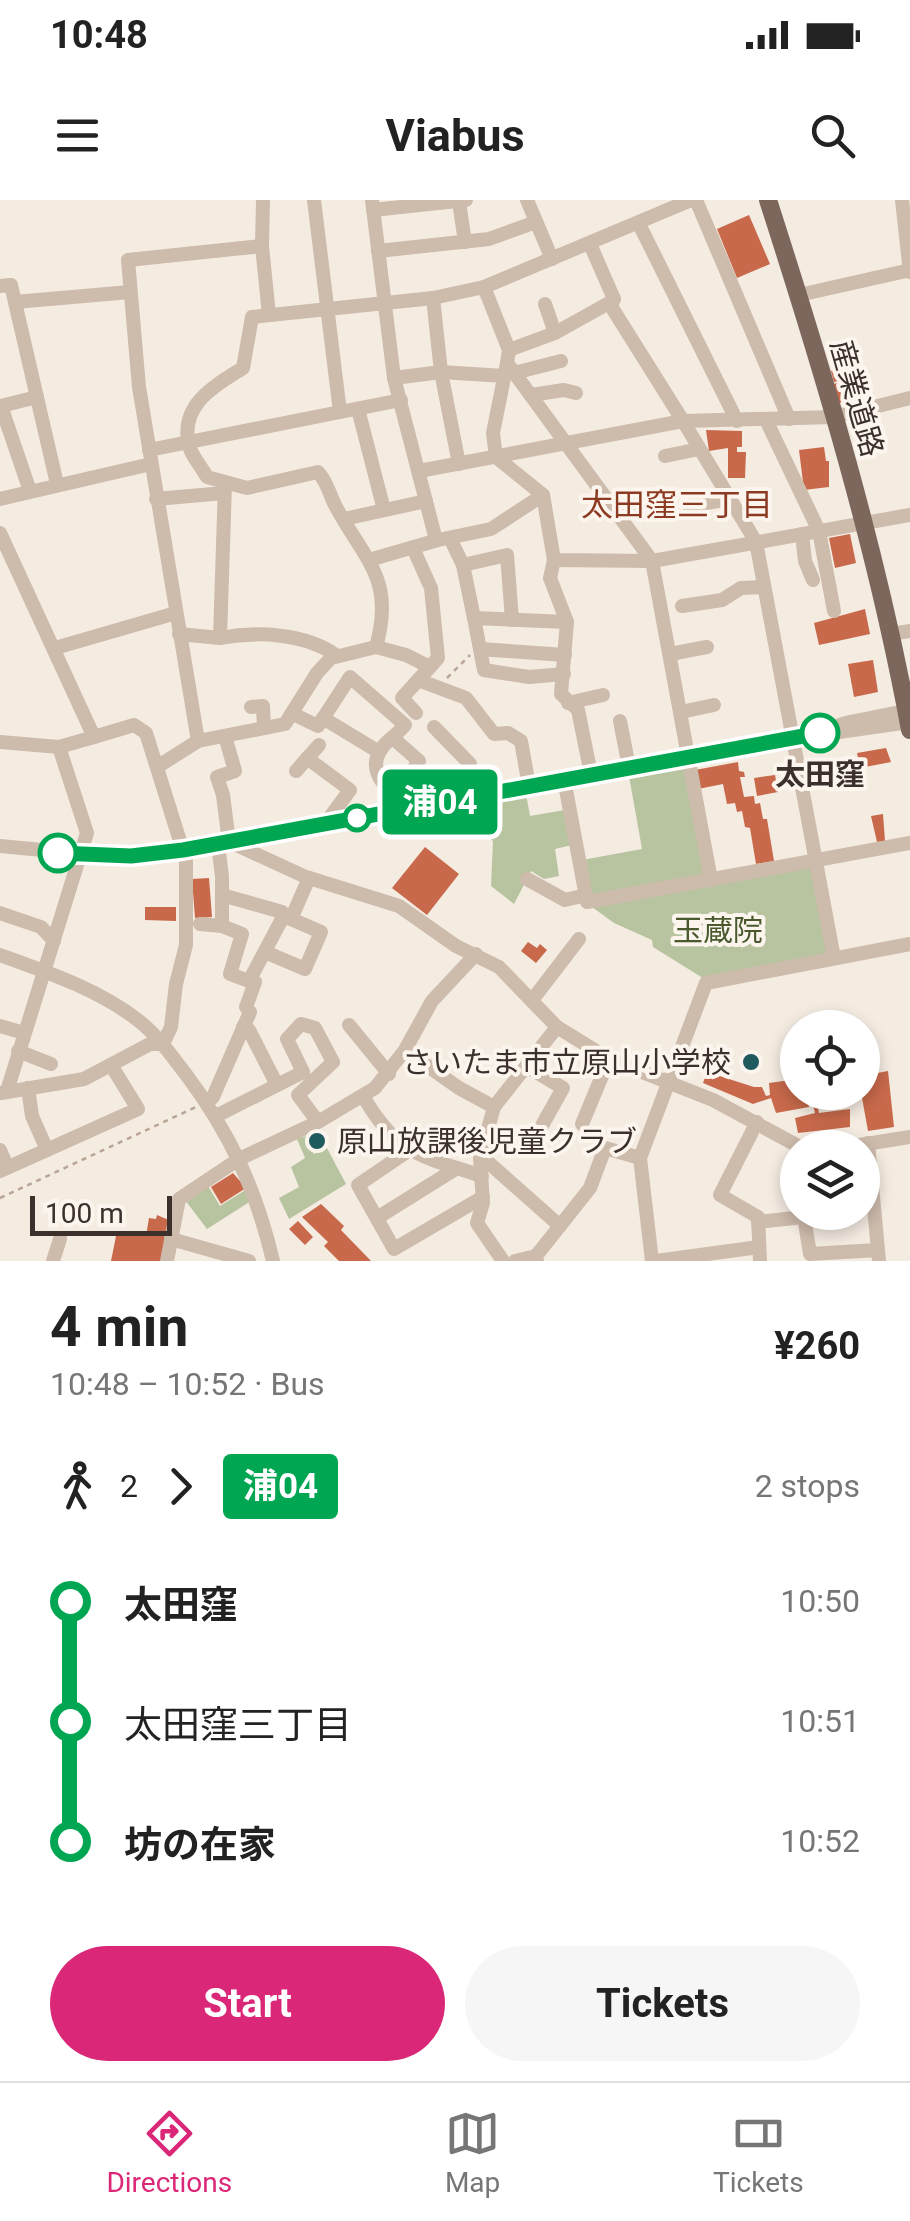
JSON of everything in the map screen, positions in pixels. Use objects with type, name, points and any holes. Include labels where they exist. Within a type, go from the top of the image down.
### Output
[{"type":"main road","name":"産業道路","points":[[768,200],[901,632],[909,719]]},
{"type":"street","points":[[263,200],[268,315]]},
{"type":"street","points":[[314,200],[340,412]]},
{"type":"street","points":[[527,200],[552,260]]},
{"type":"street","points":[[224,488],[208,476],[188,444],[188,425],[199,398],[243,368],[252,317],[433,298],[484,287],[694,200],[789,418]]},
{"type":"street","points":[[799,295],[910,271],[902,200]]},
{"type":"street","points":[[465,242],[462,201],[373,205],[394,378],[426,502],[443,539],[463,565],[484,670],[530,677],[564,674]]},
{"type":"street","points":[[378,252],[489,239],[536,222]]},
{"type":"street","points":[[639,224],[738,421]]},
{"type":"street","points":[[590,244],[683,422],[756,542],[834,958]]},
{"type":"street","points":[[198,742],[156,499],[128,260],[262,246]]},
{"type":"street","points":[[0,286],[11,285],[57,484]]},
{"type":"street","points":[[484,287],[509,366],[652,561],[712,880]]},
{"type":"street","points":[[15,302],[130,292]]},
{"type":"street","points":[[433,298],[441,372],[460,464]]},
{"type":"street","points":[[590,774],[578,710],[561,694],[567,622],[550,578],[554,560],[544,495],[496,457],[493,432],[509,366],[616,298]]},
{"type":"street","points":[[545,304],[556,333]]},
{"type":"street","points":[[394,378],[561,361]]},
{"type":"street","points":[[531,395],[564,390],[576,393]]},
{"type":"street","points":[[30,490],[1,406],[37,397]]},
{"type":"street","points":[[419,470],[683,422],[833,417],[910,398]]},
{"type":"street","points":[[0,498],[188,444],[401,400]]},
{"type":"street","points":[[358,409],[384,510]]},
{"type":"street","points":[[766,420],[818,531],[834,611]]},
{"type":"street","points":[[664,456],[699,449]]},
{"type":"street","points":[[156,499],[246,488],[318,472],[369,560],[384,601],[376,647]]},
{"type":"street","points":[[220,638],[224,488]]},
{"type":"street","points":[[369,560],[491,529],[544,495]]},
{"type":"street","points":[[690,506],[730,498]]},
{"type":"street","points":[[614,508],[652,501]]},
{"type":"street","points":[[344,519],[426,502]]},
{"type":"street","points":[[554,560],[652,561],[910,514]]},
{"type":"street","points":[[802,534],[805,561],[813,580]]},
{"type":"street","points":[[2,543],[94,737]]},
{"type":"street","points":[[413,548],[430,588],[438,658],[402,698],[416,712]]},
{"type":"street","points":[[463,565],[508,555],[512,620]]},
{"type":"street","points":[[682,606],[722,600],[741,588],[764,588]]},
{"type":"street","points":[[55,648],[176,613]]},
{"type":"street","points":[[474,618],[567,622]]},
{"type":"street","points":[[179,634],[220,638],[249,632],[297,639],[337,656]]},
{"type":"street","points":[[158,767],[198,742],[285,724],[317,673],[337,656],[376,647],[430,667]]},
{"type":"street","points":[[670,654],[707,647]]},
{"type":"street","points":[[480,649],[565,656]]},
{"type":"street","points":[[293,714],[318,726],[350,677],[405,725],[394,739],[384,744],[375,760],[378,779],[410,808]]},
{"type":"street","points":[[418,680],[466,698],[494,734],[508,732],[520,741],[529,786]]},
{"type":"street","points":[[568,702],[603,695]]},
{"type":"street","points":[[680,712],[714,705]]},
{"type":"street","points":[[252,707],[263,706],[264,728]]},
{"type":"street","points":[[323,718],[380,752]]},
{"type":"street","points":[[0,846],[81,855],[131,856],[183,850],[909,719]]},
{"type":"street","points":[[620,721],[629,767]]},
{"type":"street","points":[[0,742],[59,747],[134,725],[146,733],[183,850],[188,924],[171,1027],[163,1044]]},
{"type":"street","points":[[434,728],[470,764],[476,796]]},
{"type":"street","points":[[222,926],[224,795],[217,777],[235,771],[224,736]]},
{"type":"street","points":[[394,739],[419,761],[395,794]]},
{"type":"street","points":[[296,771],[319,745]]},
{"type":"street","points":[[59,747],[87,833],[18,1051],[6,1071],[3,1092],[84,1079],[150,1044],[163,1044]]},
{"type":"street","points":[[307,758],[350,790],[325,824]]},
{"type":"street","points":[[564,779],[587,902],[910,842]]},
{"type":"street","points":[[225,843],[309,878],[400,906],[456,946],[499,967],[557,1027],[608,1059],[668,1080],[780,1135]]},
{"type":"street","points":[[250,979],[309,878]]},
{"type":"street","points":[[527,880],[565,900],[586,895]]},
{"type":"street","points":[[222,895],[282,912],[320,932],[304,969],[264,952]]},
{"type":"street","points":[[0,913],[41,927],[54,941]]},
{"type":"street","points":[[200,924],[222,926],[242,934],[230,974],[255,982],[244,1027],[213,1097],[207,1102]]},
{"type":"street","points":[[532,999],[578,939]]},
{"type":"street","points":[[757,1122],[720,1195],[758,1217],[760,1254],[654,1261],[640,1158],[706,984],[910,944]]},
{"type":"street","points":[[167,1261],[179,1199],[239,1159],[318,1122],[362,1096],[388,1074],[432,1000],[476,954]]},
{"type":"street","points":[[0,955],[44,970],[138,1020],[163,1044],[207,1102],[239,1159],[259,1204],[273,1261]]},
{"type":"street","points":[[216,1116],[303,1072],[288,1039],[301,1024],[315,1028],[334,1062],[298,1095],[318,1122]]},
{"type":"street","points":[[349,1025],[388,1074]]},
{"type":"street","points":[[0,1026],[24,1033]]},
{"type":"street","points":[[244,1027],[277,1085]]},
{"type":"street","points":[[503,1261],[478,1222],[483,1197],[481,1156],[494,1106],[557,1027]]},
{"type":"street","points":[[405,1050],[458,1088],[494,1106]]},
{"type":"street","points":[[18,1051],[52,1064]]},
{"type":"street","points":[[582,1124],[608,1059]]},
{"type":"street","points":[[0,1150],[4,1169],[138,1110],[111,1065]]},
{"type":"street","points":[[526,1066],[563,1088],[535,1138]]},
{"type":"street","points":[[28,1088],[32,1116],[47,1150]]},
{"type":"street","points":[[362,1096],[376,1120],[408,1151],[482,1176]]},
{"type":"street","points":[[880,1141],[910,1137]]},
{"type":"street","points":[[516,1261],[536,1258],[590,1188],[605,1148],[640,1158]]},
{"type":"street","points":[[408,1151],[358,1184],[394,1249],[483,1197]]},
{"type":"street","points":[[481,1156],[560,1226]]},
{"type":"street","points":[[377,1218],[456,1168]]},
{"type":"street","points":[[758,1222],[780,1216]]},
{"type":"street","points":[[806,1230],[810,1254],[878,1255],[876,1230]]},
{"type":"street","points":[[53,1261],[60,1239]]},
{"type":"street","points":[[172,1239],[249,1261]]},
{"type":"path","points":[[0,1198],[207,1102]]},
{"type":"green space","points":[[687,765],[707,878],[592,899],[582,860],[642,849],[629,776]]},
{"type":"green space","points":[[526,794],[530,816],[565,810],[572,845],[555,849],[559,876],[544,879],[531,871],[514,904],[491,886],[493,841],[455,808]]},
{"type":"green space","name":"玉蔵院","points":[[812,866],[830,955],[706,980],[653,947],[652,940],[614,923],[592,907]]},
{"type":"green space","points":[[306,1136],[314,1154],[327,1148],[346,1184],[289,1219],[279,1198],[299,1187],[291,1167],[305,1158],[297,1139]]},
{"type":"green space","points":[[208,1186],[220,1206],[247,1189],[251,1201],[207,1229],[185,1200]]},
{"type":"building","points":[[749,215],[770,264],[737,278],[717,229]]},
{"type":"building","points":[[849,363],[853,377],[834,382],[831,371]]},
{"type":"building","points":[[854,378],[856,386],[847,389],[850,400],[839,403],[834,384]]},
{"type":"building","points":[[706,430],[742,431],[742,447],[737,447],[737,452],[746,452],[745,478],[728,478],[728,448],[709,451]]},
{"type":"building","points":[[824,447],[829,461],[829,487],[804,490],[799,450]]},
{"type":"building","points":[[850,534],[856,563],[835,568],[829,538]]},
{"type":"building","points":[[865,609],[870,634],[819,645],[814,623]]},
{"type":"building","points":[[873,660],[878,692],[854,697],[848,664]]},
{"type":"building","points":[[886,748],[891,762],[860,768],[857,753]]},
{"type":"building","points":[[738,762],[745,777],[740,777],[744,797],[754,796],[755,804],[760,803],[763,819],[767,819],[774,861],[756,864],[750,828],[745,827],[742,811],[737,812],[735,803],[727,804],[723,784],[698,789],[695,770]]},
{"type":"building","points":[[775,775],[778,792],[757,796],[754,778]]},
{"type":"building","points":[[883,814],[885,841],[877,842],[871,816]]},
{"type":"building","points":[[425,847],[459,874],[427,915],[392,888]]},
{"type":"building","points":[[209,878],[212,917],[195,918],[192,879]]},
{"type":"building","points":[[145,907],[176,907],[176,921],[145,920]]},
{"type":"building","points":[[528,942],[547,950],[536,963],[521,951]]},
{"type":"building","points":[[888,1071],[894,1127],[868,1130],[864,1110],[880,1110],[880,1073]]},
{"type":"building","points":[[707,1072],[762,1087],[766,1096],[770,1095],[769,1083],[780,1081],[780,1110],[792,1110],[776,1113],[771,1098],[753,1104],[703,1083]]},
{"type":"building","points":[[814,1110],[850,1110],[850,1127],[797,1130],[795,1118],[815,1113]]},
{"type":"building","points":[[233,1173],[246,1188],[221,1204],[211,1187]]},
{"type":"building","points":[[321,1204],[371,1261],[339,1261],[324,1246],[328,1242],[302,1217]]},
{"type":"building","points":[[157,1215],[171,1221],[163,1261],[111,1261],[117,1231],[146,1236],[149,1218],[156,1219]]},
{"type":"building","points":[[298,1221],[313,1237],[305,1245],[289,1229]]},
{"type":"bus line","name":"浦04","points":[[58,853],[131,856],[183,850],[820,733]]},
{"type":"place","name":"太田窪","points":[[820,733]]},
{"type":"place","name":"さいたま市立原山小学校","points":[[751,1062]]},
{"type":"place","name":"原山放課後児童クラブ","points":[[317,1141]]},
{"type":"district","name":"太田窪三丁目","points":[[677,505]]}]
